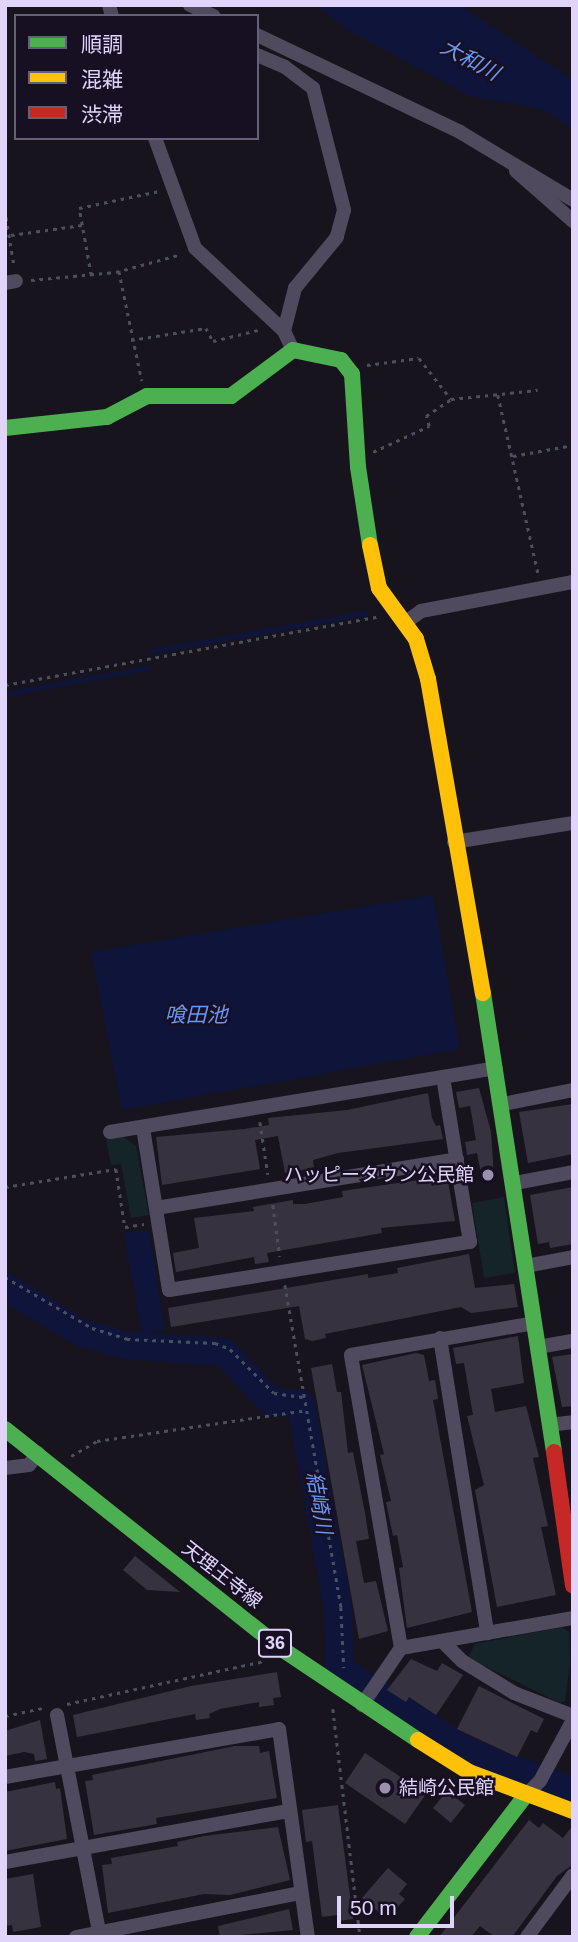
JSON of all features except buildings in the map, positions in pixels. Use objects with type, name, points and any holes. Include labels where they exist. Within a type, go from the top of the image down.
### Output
[{"type":"street","points":[[190,5],[210,14]]},
{"type":"street","points":[[259,36],[460,132],[573,200]]},
{"type":"street","points":[[259,56],[285,67],[313,88],[344,211],[337,237],[295,288],[278,327]]},
{"type":"street","points":[[156,140],[195,248],[278,327],[293,350],[341,360],[352,374],[357,458],[374,569],[379,588],[406,622],[428,679],[454,842],[503,1104],[573,1586]]},
{"type":"street","points":[[512,164],[523,181],[573,221]]},
{"type":"street","points":[[5,428],[107,417],[147,396],[231,396],[293,350]]},
{"type":"street","points":[[406,622],[421,611],[573,582]]},
{"type":"street","points":[[454,842],[573,823]]},
{"type":"street","points":[[110,1132],[496,1068]]},
{"type":"street","points":[[143,1128],[169,1290],[470,1242],[443,1077]]},
{"type":"street","points":[[503,1104],[573,1090]]},
{"type":"street","points":[[157,1215],[270,1189],[457,1159]]},
{"type":"street","points":[[515,1183],[573,1172]]},
{"type":"street","points":[[526,1266],[573,1257]]},
{"type":"street","points":[[362,1706],[401,1648],[351,1355],[534,1323]]},
{"type":"street","points":[[440,1338],[486,1633]]},
{"type":"street","points":[[538,1348],[573,1342]]},
{"type":"street","points":[[549,1425],[573,1422]]},
{"type":"street","name":"天理王寺線","points":[[5,1429],[279,1647],[362,1706],[469,1772],[573,1811]]},
{"type":"street","points":[[5,1468],[29,1465],[38,1453]]},
{"type":"street","points":[[401,1648],[573,1618]]},
{"type":"street","points":[[417,1937],[526,1795],[540,1781],[573,1718],[514,1693],[462,1661],[442,1641]]},
{"type":"street","points":[[54,1709],[100,1935]]},
{"type":"street","points":[[5,1777],[279,1728],[288,1811],[308,1937]]},
{"type":"street","points":[[5,1862],[288,1811]]},
{"type":"street","points":[[527,1937],[573,1875]]},
{"type":"street","points":[[76,1937],[100,1935],[301,1893]]},
{"type":"path","points":[[91,275],[79,208],[172,189]]},
{"type":"path","points":[[5,209],[11,235],[11,282],[119,271],[167,261],[195,248]]},
{"type":"path","points":[[11,235],[82,225]]},
{"type":"path","points":[[119,271],[131,340],[147,396]]},
{"type":"path","points":[[131,340],[206,328],[213,341],[278,327]]},
{"type":"path","points":[[347,368],[419,358],[451,400]]},
{"type":"path","points":[[357,458],[429,426],[426,416],[451,400],[538,390]]},
{"type":"path","points":[[498,395],[541,590]]},
{"type":"path","points":[[513,456],[573,445]]},
{"type":"path","points":[[5,685],[372,618],[393,607]]},
{"type":"path","points":[[258,1108],[282,1272],[341,1607],[345,1694]]},
{"type":"path","points":[[5,1187],[116,1169],[125,1227],[157,1215]]},
{"type":"path","points":[[5,1278],[92,1328],[127,1339],[215,1343],[230,1349],[274,1393],[303,1397]]},
{"type":"path","points":[[57,1468],[97,1441],[306,1410]]},
{"type":"path","points":[[5,1716],[54,1709],[265,1662],[279,1647]]},
{"type":"path","points":[[329,1682],[360,1937]]},
{"type":"shaded area","points":[[122,1136],[136,1146],[149,1215],[131,1218],[121,1164],[111,1165],[106,1139]]},
{"type":"shaded area","points":[[504,1197],[515,1273],[484,1278],[472,1203]]},
{"type":"shaded area","points":[[562,1627],[569,1632],[570,1664],[565,1701],[560,1703],[468,1658],[475,1644]]},
{"type":"water","name":"大和川","points":[[316,5],[460,5],[573,80],[573,129],[541,109],[470,96],[349,31]]},
{"type":"water","name":"喰田池","points":[[433,895],[460,1049],[122,1110],[91,952]]},
{"type":"water","points":[[149,1230],[165,1330],[142,1334],[124,1233]]},
{"type":"waterway","points":[[153,651],[366,613]]},
{"type":"waterway","points":[[5,694],[147,668]]},
{"type":"waterway","name":"結崎川","points":[[5,1287],[80,1332],[124,1345],[224,1352],[272,1402],[301,1404],[338,1609],[340,1669],[464,1750],[573,1792]]},
{"type":"traffic: fast","points":[[5,428],[107,417],[147,396],[231,396],[293,350],[341,360],[352,374],[358,467],[370,545]]},
{"type":"traffic: fast","points":[[483,993],[554,1452]]},
{"type":"traffic: fast","points":[[5,1429],[279,1647],[418,1740]]},
{"type":"traffic: fast","points":[[417,1937],[526,1795]]},
{"type":"traffic: slow","points":[[370,545],[379,588],[416,639],[428,679],[483,993]]},
{"type":"traffic: slow","points":[[418,1740],[469,1772],[573,1811]]},
{"type":"traffic: jam","points":[[554,1452],[573,1586]]},
{"type":"place","name":"ハッピータウン公民館","points":[[488,1175]]},
{"type":"place","name":"結崎公民館","points":[[385,1788]]}]
